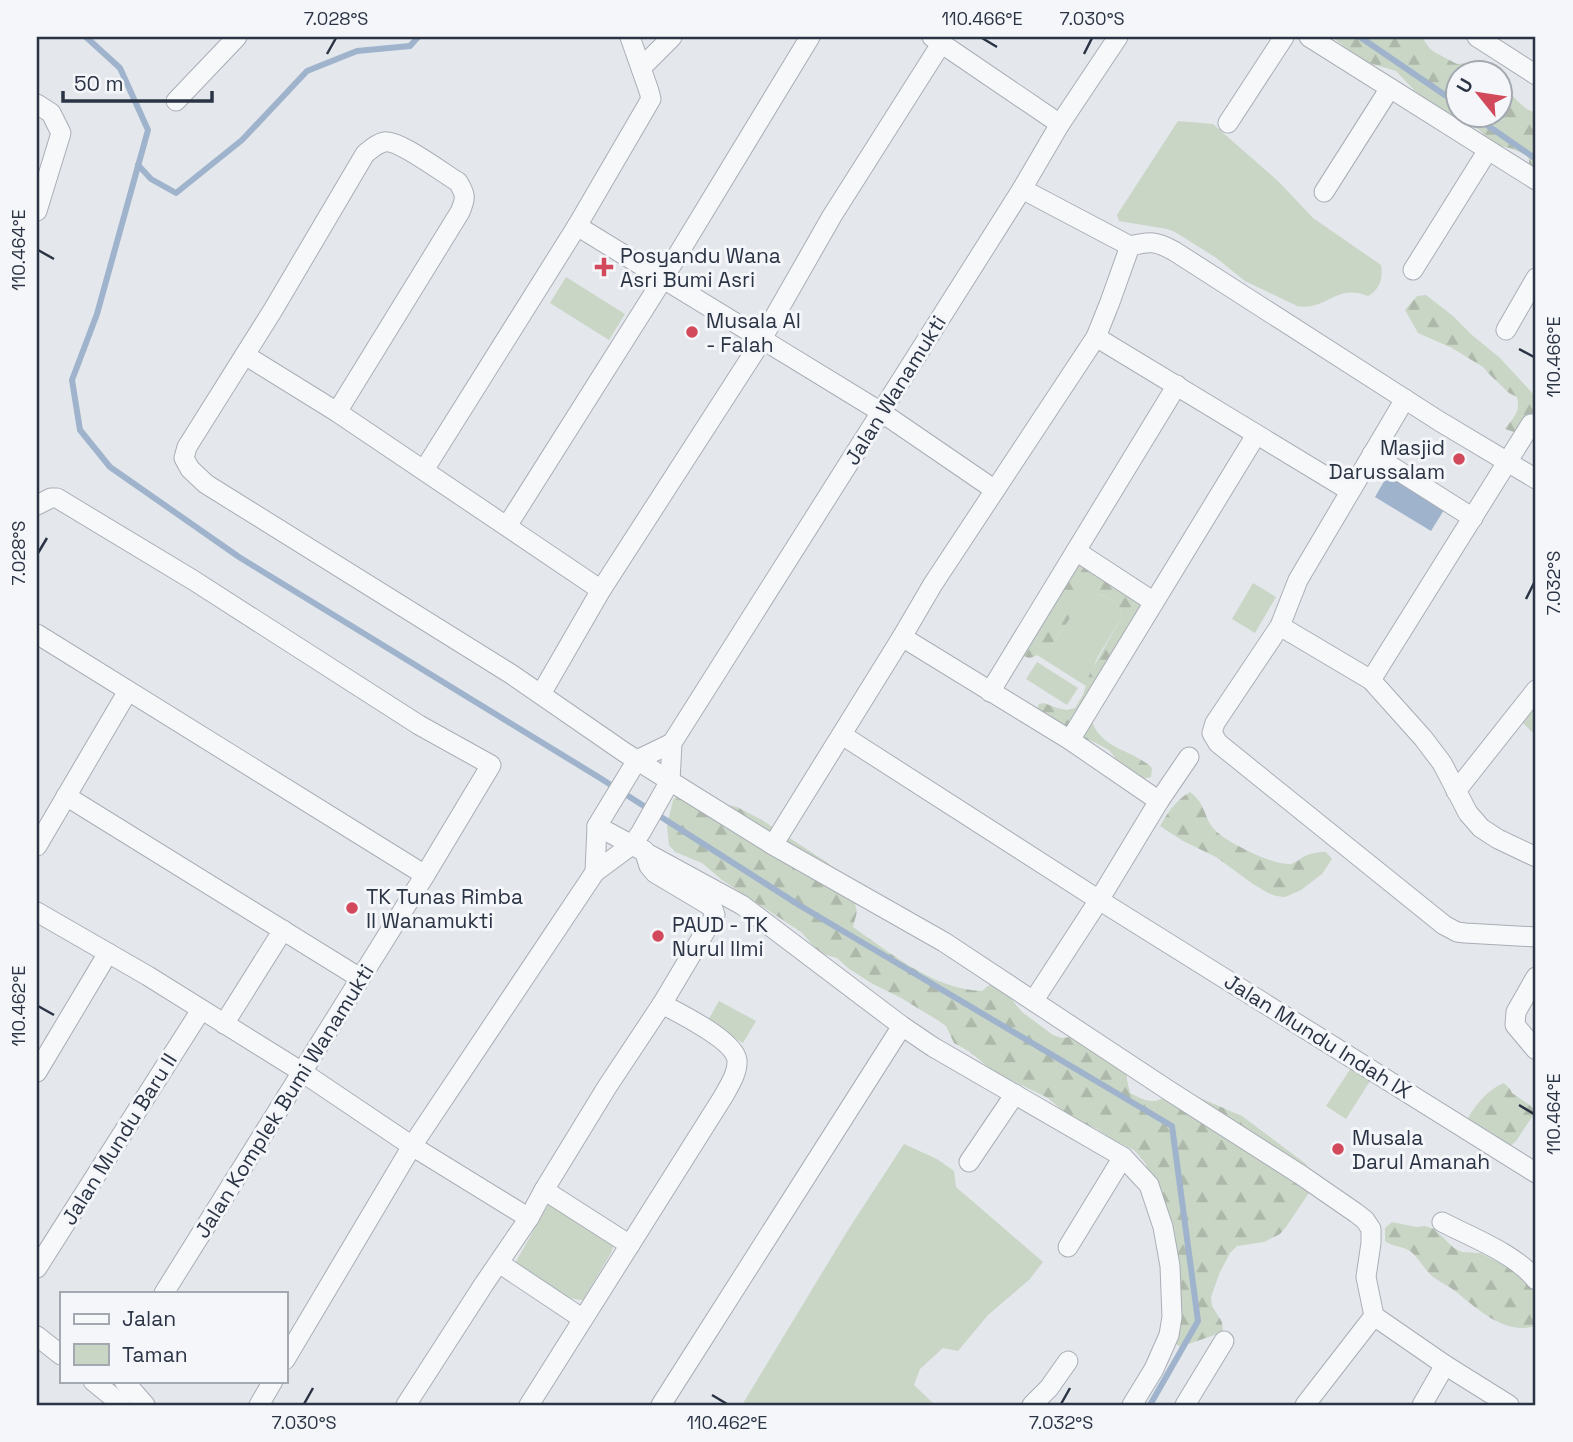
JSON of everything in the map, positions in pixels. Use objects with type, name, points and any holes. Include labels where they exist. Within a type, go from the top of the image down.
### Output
[{"type":"street","points":[[176,101],[237,37]]},
{"type":"street","points":[[424,470],[577,226],[651,99],[630,37]]},
{"type":"street","points":[[641,68],[672,37]]},
{"type":"street","points":[[507,526],[663,279],[810,37]]},
{"type":"street","name":"Jalan Wanamukti","points":[[672,743],[1022,189],[1060,124],[1118,37]]},
{"type":"street","points":[[1228,123],[1284,37]]},
{"type":"street","points":[[1309,37],[1536,180]]},
{"type":"street","points":[[1477,37],[1536,75]]},
{"type":"street","points":[[541,694],[601,590],[762,340],[936,40],[1060,124]]},
{"type":"street","points":[[1324,192],[1390,88]]},
{"type":"street","points":[[37,104],[51,113],[61,133],[37,211]]},
{"type":"street","points":[[337,412],[465,200],[457,182],[398,144],[386,141],[375,145],[366,154],[187,447],[184,458],[190,470],[206,484],[541,694],[632,767],[944,942],[1301,1175],[1365,1220],[1371,1229],[1366,1276],[1374,1316],[1509,1405]]},
{"type":"street","points":[[1413,271],[1488,150]]},
{"type":"street","points":[[1022,189],[1130,246],[1147,241],[1159,243],[1536,479]]},
{"type":"street","points":[[577,226],[881,412],[995,490]]},
{"type":"street","points":[[773,845],[933,584],[1096,337],[1130,246]]},
{"type":"street","points":[[1506,330],[1536,278]]},
{"type":"street","points":[[1096,337],[1350,491]]},
{"type":"street","points":[[245,355],[337,412],[601,590]]},
{"type":"street","points":[[990,691],[1177,386]]},
{"type":"street","points":[[1405,399],[1298,580],[1280,626],[1215,723],[1212,733],[1218,743],[1444,925],[1457,932],[1536,937]]},
{"type":"street","points":[[1371,680],[1531,424]]},
{"type":"street","points":[[1070,740],[1256,435]]},
{"type":"street","points":[[1372,454],[1473,518]]},
{"type":"street","name":"Jalan Komplek Bumi Wanamukti","points":[[37,505],[57,498],[193,580],[419,725],[491,765],[165,1292]]},
{"type":"street","points":[[1076,551],[1154,602]]},
{"type":"street","points":[[1280,626],[1371,680],[1442,763],[1468,813],[1481,828],[1536,857]]},
{"type":"street","points":[[37,636],[425,875]]},
{"type":"street","points":[[902,637],[1070,740],[1159,801]]},
{"type":"street","points":[[1456,791],[1536,690]]},
{"type":"street","points":[[37,846],[128,691]]},
{"type":"street","name":"Jalan Mundu Indah IX","points":[[842,735],[1099,900],[1536,1173]]},
{"type":"street","points":[[595,872],[601,820],[632,767],[672,743]]},
{"type":"street","points":[[287,1357],[412,1146],[595,872],[639,842],[667,787],[672,743]]},
{"type":"street","points":[[1034,1000],[1189,757]]},
{"type":"street","points":[[66,796],[360,978]]},
{"type":"street","points":[[601,820],[742,905],[933,1047],[1124,1157],[1149,1185],[1163,1227],[1170,1266],[1172,1317],[1169,1335],[1154,1369],[1132,1405]]},
{"type":"street","points":[[406,1405],[529,1218],[715,915],[707,904],[655,873],[649,866],[639,842]]},
{"type":"street","points":[[37,912],[302,1072],[412,1146],[529,1218]]},
{"type":"street","points":[[224,1024],[283,930]]},
{"type":"street","points":[[37,1072],[108,953]]},
{"type":"street","points":[[1536,977],[1516,1012],[1515,1026],[1536,1050]]},
{"type":"street","points":[[530,1405],[736,1073],[737,1059],[731,1048],[701,1025],[662,1003]]},
{"type":"street","name":"Jalan Mundu Baru II","points":[[37,1268],[201,1010]]},
{"type":"street","points":[[661,1405],[902,1026]]},
{"type":"street","points":[[970,1162],[1016,1094]]},
{"type":"street","points":[[1068,1247],[1124,1157]]},
{"type":"street","points":[[544,1190],[630,1245]]},
{"type":"street","points":[[1442,1222],[1509,1257],[1528,1269],[1536,1280]]},
{"type":"street","points":[[499,1263],[583,1319]]},
{"type":"street","points":[[1305,1405],[1374,1316]]},
{"type":"street","points":[[37,1336],[60,1354]]},
{"type":"street","points":[[1185,1405],[1224,1341]]},
{"type":"street","points":[[1042,1403],[1068,1361]]},
{"type":"street","points":[[1422,1405],[1446,1365]]},
{"type":"street","points":[[94,1382],[121,1405]]},
{"type":"street","points":[[125,1382],[145,1405]]},
{"type":"street","points":[[259,1405],[272,1382]]},
{"type":"green space","points":[[1332,37],[1422,37],[1429,48],[1449,60],[1444,60],[1444,111],[1414,90],[1396,71],[1369,63]]},
{"type":"green space","points":[[1514,97],[1525,108],[1536,113],[1536,169],[1529,163],[1526,155],[1494,144],[1479,130],[1514,130]]},
{"type":"green space","points":[[1178,121],[1213,124],[1279,182],[1313,218],[1381,265],[1378,287],[1368,296],[1347,293],[1317,305],[1297,306],[1245,281],[1215,257],[1175,232],[1119,221],[1117,215]]},
{"type":"green space","points":[[566,277],[625,314],[609,340],[550,303]]},
{"type":"green space","points":[[1426,295],[1500,358],[1536,397],[1532,413],[1519,429],[1514,432],[1505,429],[1517,411],[1517,397],[1509,393],[1483,367],[1452,348],[1418,333],[1405,310],[1417,296]]},
{"type":"green space","points":[[1094,551],[1110,562],[1144,600],[1091,719],[1096,731],[1104,739],[1152,768],[1151,777],[1142,779],[1120,764],[1109,750],[1058,729],[1037,708],[1044,703],[1067,710],[1075,708],[1083,695],[1090,673],[1121,618],[1122,613],[1111,601],[1098,594],[1086,595],[1049,649],[1029,658],[1021,655],[1062,592],[1069,573],[1085,552]]},
{"type":"green space","points":[[1253,583],[1276,597],[1255,633],[1232,619]]},
{"type":"green space","points":[[1091,593],[1109,599],[1122,613],[1097,658],[1086,686],[1037,655],[1052,645],[1086,595]]},
{"type":"green space","points":[[1037,662],[1078,688],[1067,705],[1026,679]]},
{"type":"green space","points":[[1536,702],[1536,736],[1521,721]]},
{"type":"green space","points":[[1190,792],[1202,805],[1213,828],[1249,852],[1283,864],[1291,864],[1320,852],[1326,852],[1332,859],[1322,874],[1301,890],[1285,897],[1268,893],[1216,857],[1160,826],[1173,807]]},
{"type":"green space","points":[[679,793],[707,811],[729,805],[737,807],[828,863],[850,883],[857,912],[853,927],[898,959],[930,977],[964,989],[982,991],[989,985],[999,984],[1022,1012],[1053,1035],[1062,1038],[1090,1035],[1126,1061],[1130,1093],[1155,1101],[1179,1089],[1242,1116],[1306,1164],[1310,1172],[1311,1190],[1286,1227],[1280,1234],[1264,1242],[1237,1246],[1220,1272],[1211,1297],[1212,1306],[1222,1322],[1223,1332],[1180,1347],[1173,1341],[1148,1172],[1146,1164],[1134,1150],[1071,1118],[1048,1098],[993,1071],[954,1043],[946,1026],[939,1021],[871,983],[837,958],[820,953],[801,932],[722,880],[702,863],[675,852],[669,845],[667,826],[673,800]]},
{"type":"green space","points":[[719,1001],[756,1021],[743,1043],[707,1022]]},
{"type":"green space","points":[[1351,1068],[1370,1081],[1346,1119],[1326,1106]]},
{"type":"green space","points":[[1504,1083],[1534,1110],[1516,1141],[1509,1147],[1505,1147],[1492,1133],[1467,1120],[1483,1098]]},
{"type":"green space","points":[[904,1144],[937,1159],[954,1171],[956,1187],[1043,1262],[1029,1280],[988,1315],[958,1351],[943,1348],[920,1369],[914,1385],[935,1405],[742,1405],[848,1230]]},
{"type":"green space","points":[[550,1202],[614,1244],[583,1300],[556,1292],[515,1263]]},
{"type":"green space","points":[[1392,1222],[1434,1229],[1454,1248],[1462,1252],[1480,1253],[1514,1270],[1536,1293],[1536,1326],[1513,1327],[1483,1313],[1429,1273],[1410,1251],[1385,1241],[1385,1228]]},
{"type":"water","points":[[1390,471],[1447,505],[1431,531],[1375,497]]},
{"type":"waterway","points":[[86,37],[120,68],[148,130],[97,314],[72,380],[80,430],[110,467],[239,557],[600,778],[799,905],[1172,1126],[1198,1321],[1150,1405]]},
{"type":"waterway","points":[[138,165],[151,179],[176,193],[242,140],[307,71],[357,51],[410,46],[418,37]]},
{"type":"waterway","points":[[1360,37],[1444,94]]},
{"type":"waterway","points":[[1494,130],[1536,159]]},
{"type":"place","name":"Posyandu Wana Asri Bumi Asri","points":[[604,267]]},
{"type":"place","name":"Musala Al - Falah","points":[[692,332]]},
{"type":"place","name":"Masjid Darussalam","points":[[1459,459]]},
{"type":"place","name":"TK Tunas Rimba II Wanamukti","points":[[352,908]]},
{"type":"place","name":"PAUD - TK Nurul Ilmi","points":[[658,936]]},
{"type":"place","name":"Musala Darul Amanah","points":[[1338,1149]]}]
